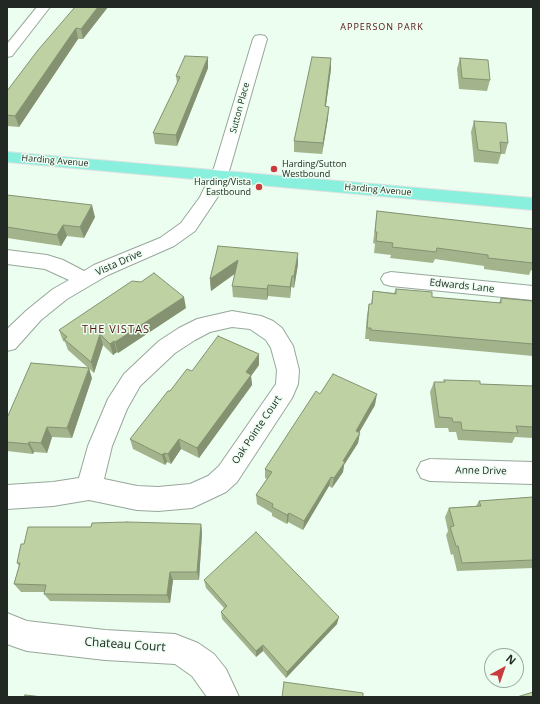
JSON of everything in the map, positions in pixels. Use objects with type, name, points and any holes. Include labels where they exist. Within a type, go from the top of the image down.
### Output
[{"type":"main road","name":"Harding Avenue","points":[[7,157],[533,204]]},
{"type":"street","points":[[7,53],[44,7]]},
{"type":"street","name":"Sutton Place","points":[[219,176],[260,39]]},
{"type":"street","name":"Vista Drive","points":[[7,343],[34,315],[60,294],[84,279],[119,261],[167,242],[188,227],[208,198],[219,176]]},
{"type":"street","points":[[7,257],[47,262],[84,279]]},
{"type":"street","name":"Edwards Lane","points":[[391,279],[533,293]]},
{"type":"street","name":"Oak Pointe Court","points":[[7,497],[53,494],[89,488],[123,496],[158,499],[192,496],[217,484],[228,474],[284,391],[287,384],[287,359],[278,338],[266,327],[254,322],[232,319],[200,327],[167,347],[132,380],[116,406],[100,446],[89,488]]},
{"type":"street","name":"Anne Drive","points":[[430,470],[533,473]]},
{"type":"street","name":"Chateau Court","points":[[7,628],[27,636],[105,645],[175,649],[187,654],[203,665],[215,680],[223,697]]},
{"type":"building","points":[[75,7],[98,7],[81,29],[76,28],[15,116],[7,115],[7,91],[38,50]]},
{"type":"building","points":[[185,56],[208,57],[176,135],[153,133],[180,77],[176,76]]},
{"type":"building","points":[[312,57],[331,58],[325,106],[329,107],[323,143],[294,141]]},
{"type":"building","points":[[460,58],[488,60],[490,80],[462,78]]},
{"type":"building","points":[[474,121],[506,123],[508,143],[500,142],[501,153],[478,150]]},
{"type":"building","points":[[7,195],[92,205],[80,227],[63,225],[57,235],[7,227]]},
{"type":"building","points":[[377,211],[533,229],[533,263],[488,258],[488,255],[437,248],[436,252],[392,247],[393,243],[376,241],[377,232],[375,232]]},
{"type":"building","points":[[218,246],[298,253],[294,276],[292,276],[290,287],[268,285],[267,289],[232,286],[238,260],[210,279]]},
{"type":"building","points":[[154,273],[184,297],[115,342],[114,341],[110,344],[100,334],[91,362],[64,339],[67,337],[59,330],[132,281],[141,282]]},
{"type":"building","points":[[396,289],[432,292],[432,297],[501,303],[501,298],[533,301],[533,344],[371,330],[371,328],[367,328],[369,304],[372,304],[373,291],[396,294]]},
{"type":"building","points":[[218,336],[259,354],[246,372],[251,375],[197,448],[179,439],[168,454],[164,453],[162,455],[130,439],[187,369],[192,371]]},
{"type":"building","points":[[31,363],[89,368],[67,428],[47,427],[41,443],[29,442],[28,444],[7,442],[7,418]]},
{"type":"building","points":[[333,374],[377,394],[356,431],[360,433],[343,461],[345,462],[334,478],[331,477],[304,521],[289,513],[287,515],[272,507],[273,504],[256,495],[272,472],[265,469],[316,391],[320,394]]},
{"type":"building","points":[[444,380],[480,381],[480,384],[533,386],[533,427],[516,426],[518,433],[462,430],[461,422],[453,422],[452,418],[439,417],[434,382],[445,382]]},
{"type":"building","points":[[533,497],[533,560],[462,563],[458,546],[456,546],[450,527],[454,526],[449,508],[481,506],[479,501]]},
{"type":"building","points":[[127,522],[201,524],[197,572],[170,572],[167,595],[44,594],[46,585],[14,584],[20,563],[17,563],[21,544],[24,544],[28,527],[91,527],[92,523]]},
{"type":"building","points":[[256,532],[339,617],[287,672],[263,645],[256,651],[221,612],[227,606],[204,580]]},
{"type":"building","points":[[284,682],[363,693],[363,697],[282,697]]},
{"type":"building","points":[[533,692],[533,697],[517,697]]},
{"type":"building","points":[[25,695],[43,697],[24,697]]},
{"type":"place","name":"Harding/Sutton Westbound","points":[[274,169]]},
{"type":"place","name":"Harding/Vista Eastbound","points":[[259,187]]},
{"type":"district","name":"APPERSON PARK","points":[[382,27]]},
{"type":"district","name":"THE VISTAS","points":[[116,330]]}]
